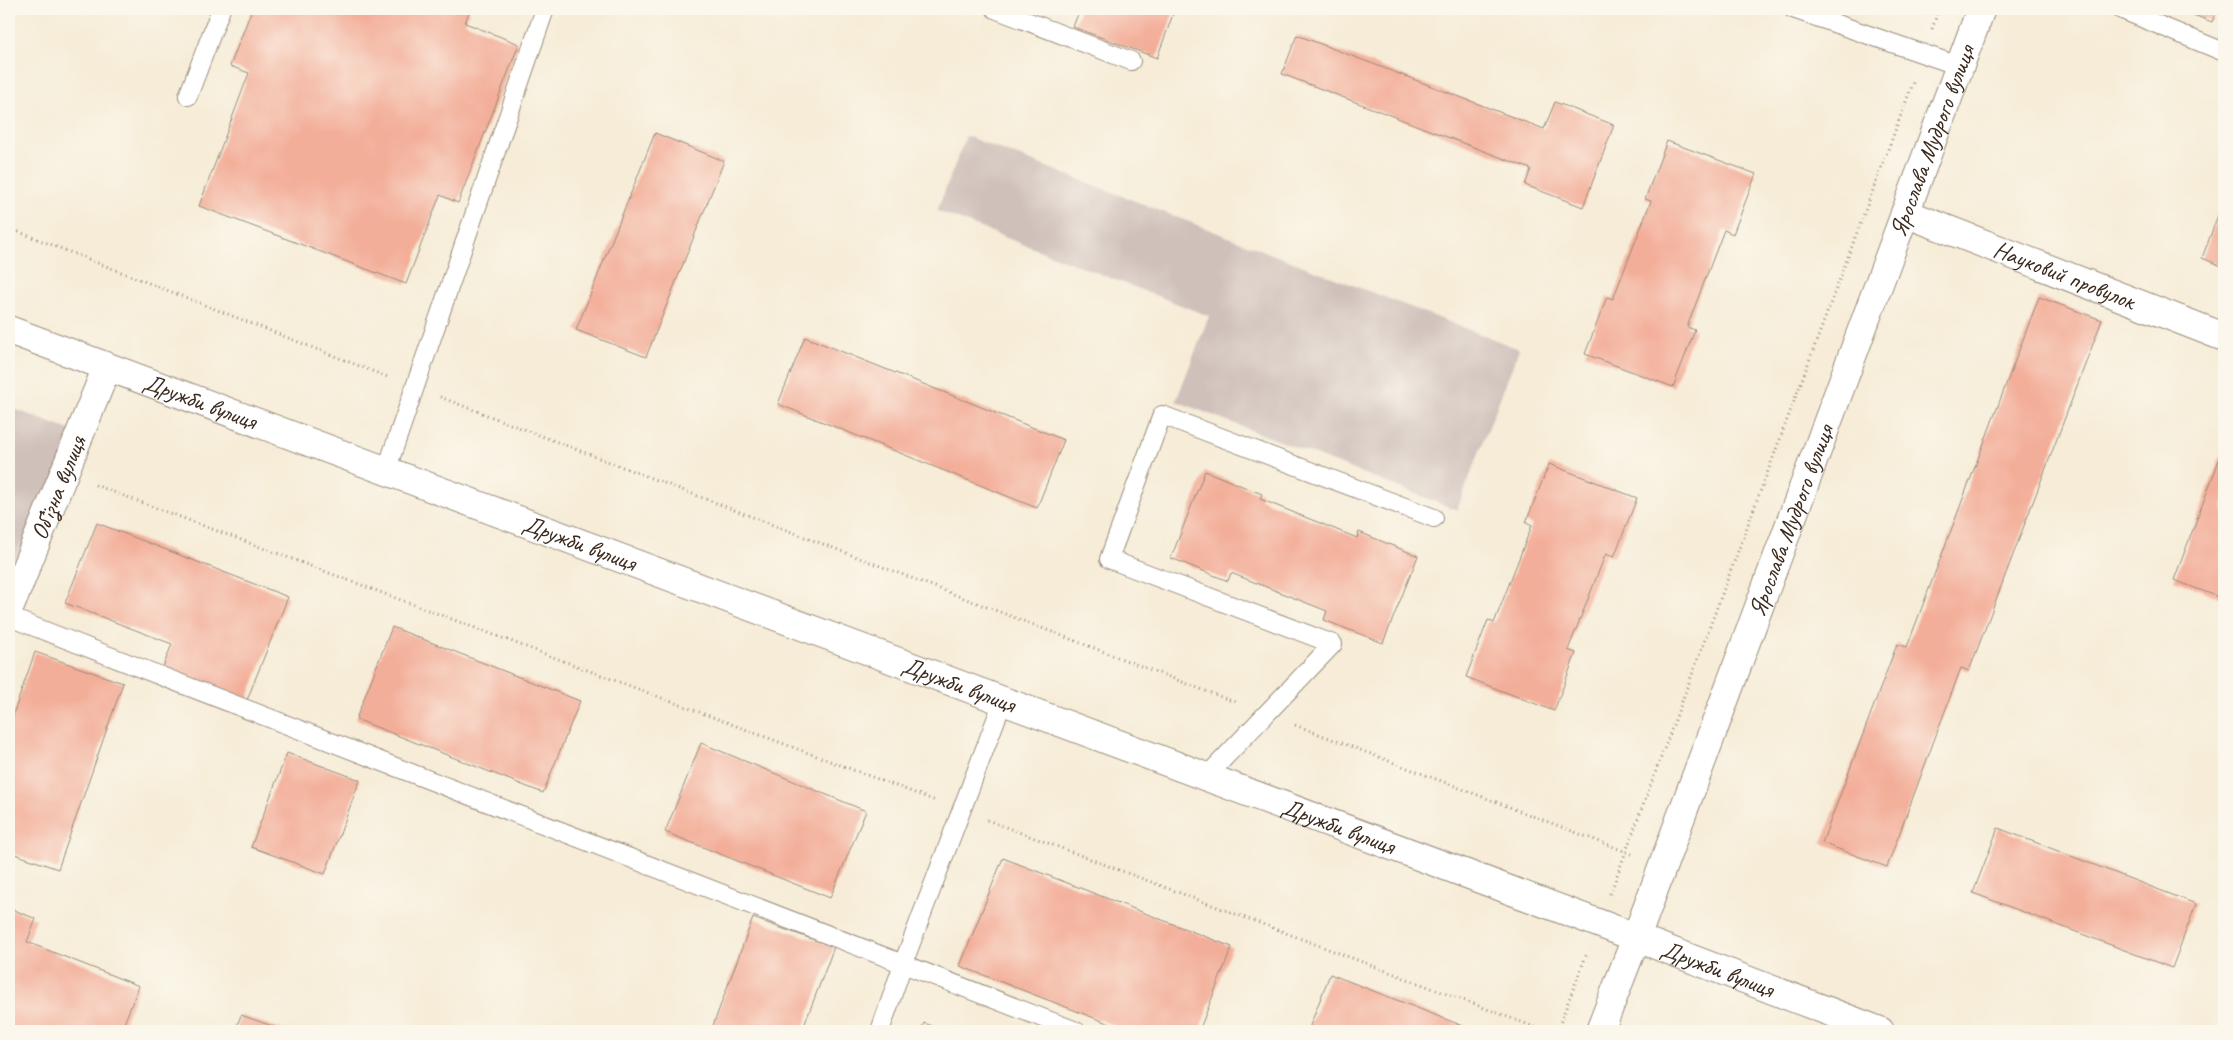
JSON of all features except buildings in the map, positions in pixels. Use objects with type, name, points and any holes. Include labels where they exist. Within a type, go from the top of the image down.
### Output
[{"type":"street","name":"Ярослава Мудрого вулиця","points":[[1600,1031],[1981,9]]},
{"type":"street","name":"Науковий провулок","points":[[1905,213],[2224,337]]},
{"type":"street","name":"Дружби вулиця","points":[[9,330],[1598,923],[1880,1031]]},
{"type":"street","name":"Об’їзна вулиця","points":[[9,608],[108,367]]},
{"type":"lane","points":[[188,96],[221,9]]},
{"type":"lane","points":[[386,471],[545,9]]},
{"type":"lane","points":[[995,9],[1132,62]]},
{"type":"lane","points":[[1793,9],[1959,66]]},
{"type":"lane","points":[[2120,9],[2224,52]]},
{"type":"lane","points":[[1206,777],[1333,644],[1109,559],[1162,415],[1434,518]]},
{"type":"lane","points":[[9,617],[1076,1031]]},
{"type":"lane","points":[[880,1031],[903,964],[1003,701]]},
{"type":"path","points":[[1558,1031],[1939,9]]},
{"type":"path","points":[[9,228],[415,387],[1663,866]]},
{"type":"path","points":[[64,473],[1545,1031]]},
{"type":"shaded area","points":[[966,136],[1519,349],[1457,510],[1176,401],[1209,316],[937,211]]},
{"type":"shaded area","points":[[9,407],[80,434],[9,594]]}]
